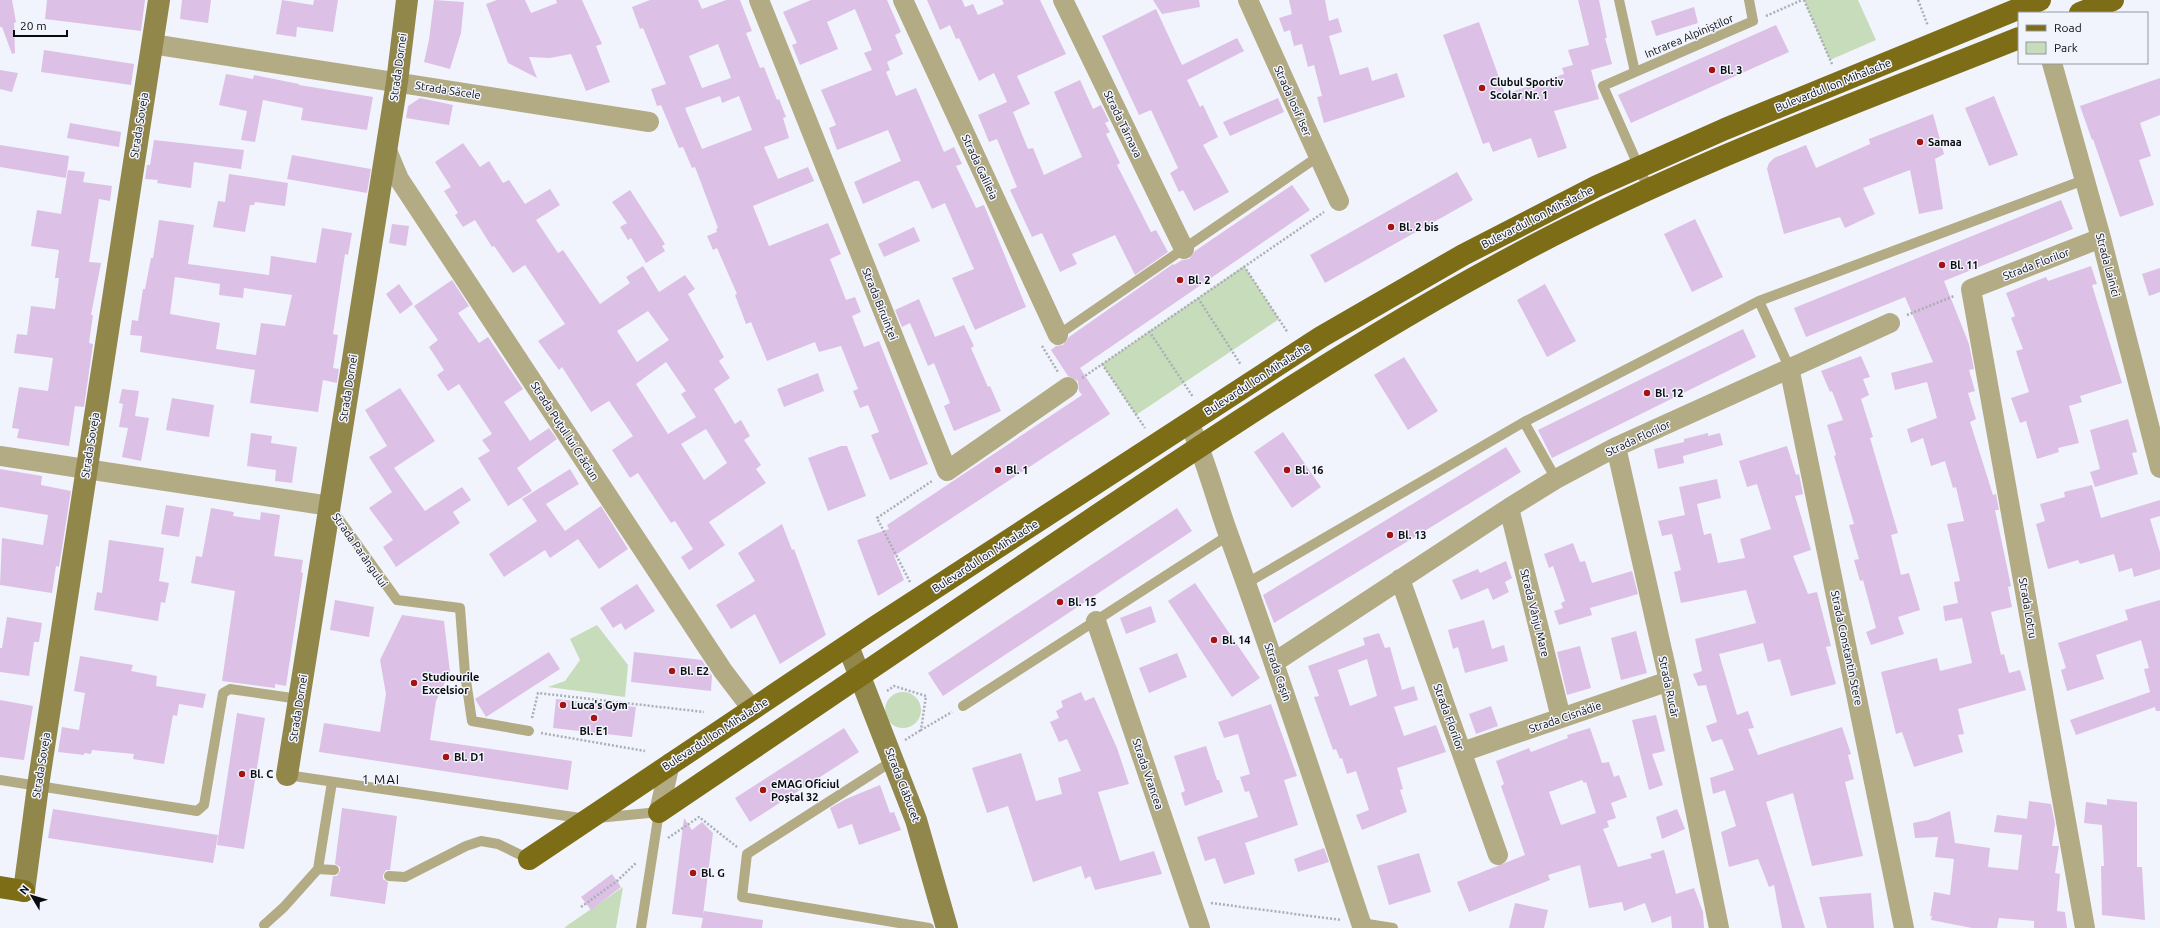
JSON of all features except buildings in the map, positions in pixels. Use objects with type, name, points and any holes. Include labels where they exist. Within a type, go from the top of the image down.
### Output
[{"type":"main road","points":[[2083,12],[2113,0]]},
{"type":"main road","name":"Bulevardul Ion Mihalache","points":[[2018,12],[2037,5]]},
{"type":"main road","name":"Bulevardul Ion Mihalache","points":[[529,859],[670,763],[1320,337],[1388,297],[1512,228],[1639,167],[1718,132],[1935,43],[2018,12]]},
{"type":"main road","points":[[659,812],[1200,446],[1334,359],[1423,306],[1514,256],[1649,190],[1738,151],[2018,38]]},
{"type":"main road","points":[[0,887],[24,890]]},
{"type":"street","name":"Strada Soveja","points":[[24,890],[38,786],[159,0]]},
{"type":"street","name":"Strada Dornei","points":[[287,775],[397,82],[408,0]]},
{"type":"street","name":"Strada Biruinței","points":[[759,0],[947,471]]},
{"type":"street","name":"Strada Galileia","points":[[903,0],[1058,335]]},
{"type":"street","name":"Strada Târnava","points":[[1063,0],[1184,249]]},
{"type":"street","name":"Strada Iosif Iser","points":[[1248,0],[1339,201]]},
{"type":"street","name":"Strada Săcele","points":[[152,44],[649,122]]},
{"type":"street","name":"Strada Lainici","points":[[2052,64],[2101,238],[2160,468]]},
{"type":"street","name":"Strada Puțul lui Crăciun","points":[[386,148],[399,179],[719,664],[752,709]]},
{"type":"street","name":"Strada Florilor","points":[[1971,289],[2101,238]]},
{"type":"street","name":"Strada Lotru","points":[[1971,289],[2085,928]]},
{"type":"street","name":"Strada Florilor","points":[[1275,662],[1509,508],[1556,479],[1616,447],[1789,367],[1890,323]]},
{"type":"street","name":"Strada Constantin Stere","points":[[1789,367],[1904,928]]},
{"type":"street","points":[[947,471],[1068,387]]},
{"type":"street","name":"Strada Cașin","points":[[1189,423],[1200,446],[1229,535],[1275,662],[1361,923]]},
{"type":"street","name":"Strada Rucăr","points":[[1616,447],[1669,681],[1719,928]]},
{"type":"street","name":"Strada Parângului","points":[[0,456],[330,506]]},
{"type":"street","name":"Strada Vânju Mare","points":[[1509,508],[1562,718]]},
{"type":"street","name":"Strada Florilor","points":[[1400,579],[1498,855]]},
{"type":"street","name":"Strada Vrancea","points":[[1096,621],[1200,928]]},
{"type":"street","name":"Strada Clăbucet","points":[[848,646],[859,677],[894,760],[916,820],[947,928]]},
{"type":"street","name":"Strada Cisnădie","points":[[1462,752],[1669,681]]},
{"type":"street","points":[[659,812],[670,763]]},
{"type":"lane","name":"Intrarea Alpiniștilor","points":[[1619,0],[1635,72]]},
{"type":"lane","points":[[1749,0],[1753,21]]},
{"type":"lane","name":"Intrarea Alpiniștilor","points":[[1639,167],[1603,86],[1753,21]]},
{"type":"lane","points":[[1058,335],[1319,156]]},
{"type":"lane","points":[[1639,167],[1649,190]]},
{"type":"lane","points":[[1247,583],[1524,422],[1758,301],[2084,180]]},
{"type":"lane","points":[[1758,301],[1789,367]]},
{"type":"lane","points":[[1524,422],[1556,479]]},
{"type":"lane","name":"Strada Parângului","points":[[330,506],[393,598],[401,602],[460,608],[465,674],[472,721],[529,731]]},
{"type":"lane","points":[[963,706],[1229,535]]},
{"type":"lane","points":[[0,780],[197,811],[204,805],[221,696],[223,693],[230,689],[299,699]]},
{"type":"lane","points":[[894,760],[747,854],[742,897],[929,928]]},
{"type":"lane","points":[[287,775],[587,819],[659,812],[641,928]]},
{"type":"lane","points":[[264,925],[284,907],[318,868],[332,782]]},
{"type":"lane","points":[[389,876],[406,877],[466,846],[481,841],[498,844],[529,859]]},
{"type":"lane","points":[[318,868],[334,870]]},
{"type":"lane","points":[[1361,923],[1393,928]]},
{"type":"path","points":[[1753,21],[1803,0],[1840,83]]},
{"type":"path","points":[[1918,0],[1935,43]]},
{"type":"path","points":[[1058,335],[1041,346],[1068,387],[1339,201]]},
{"type":"path","points":[[1244,266],[1288,333]]},
{"type":"path","points":[[1890,323],[1971,289]]},
{"type":"path","points":[[1198,298],[1241,365]]},
{"type":"path","points":[[1149,331],[1193,398]]},
{"type":"path","points":[[1102,364],[1146,430]]},
{"type":"path","points":[[913,587],[877,518],[947,471]]},
{"type":"path","points":[[870,702],[894,686],[926,696],[921,730],[963,706]]},
{"type":"path","points":[[645,751],[529,731],[538,692],[704,712]]},
{"type":"path","points":[[581,907],[617,881],[653,849],[699,817],[747,854]]},
{"type":"path","points":[[1191,900],[1361,923]]},
{"type":"green space","points":[[1804,0],[1858,0],[1876,40],[1830,60]]},
{"type":"green space","points":[[1244,266],[1279,319],[1136,415],[1102,364]]},
{"type":"green space","points":[[597,625],[628,665],[625,697],[548,687],[565,681],[580,660],[570,639]]},
{"type":"green space","points":[[907,692],[916,697],[920,703],[920,717],[916,723],[907,728],[899,728],[890,723],[886,717],[885,706],[890,697],[896,693]]},
{"type":"green space","points":[[623,887],[616,928],[565,928],[565,927]]},
{"type":"place","name":"Bl. 3","points":[[1712,70]]},
{"type":"place","name":"Clubul Sportiv Scolar Nr. 1","points":[[1482,88]]},
{"type":"place","name":"Samaa","points":[[1920,142]]},
{"type":"place","name":"Bl. 2 bis","points":[[1391,227]]},
{"type":"place","name":"Bl. 11","points":[[1942,265]]},
{"type":"place","name":"Bl. 2","points":[[1180,280]]},
{"type":"place","name":"Bl. 12","points":[[1647,393]]},
{"type":"place","name":"Bl. 1","points":[[998,470]]},
{"type":"place","name":"Bl. 16","points":[[1287,470]]},
{"type":"place","name":"Bl. 13","points":[[1390,535]]},
{"type":"place","name":"Bl. 15","points":[[1060,602]]},
{"type":"place","name":"Bl. 14","points":[[1214,640]]},
{"type":"place","name":"Bl. E2","points":[[672,671]]},
{"type":"place","name":"Studiourile Excelsior","points":[[414,683]]},
{"type":"place","name":"Luca's Gym","points":[[563,705]]},
{"type":"place","name":"Bl. E1","points":[[594,718]]},
{"type":"place","name":"Bl. D1","points":[[446,757]]},
{"type":"place","name":"Bl. C","points":[[242,774]]},
{"type":"place","name":"eMAG Oficiul Poștal 32","points":[[763,790]]},
{"type":"place","name":"Bl. G","points":[[693,873]]},
{"type":"district","name":"1 MAI","points":[[381,779]]}]
